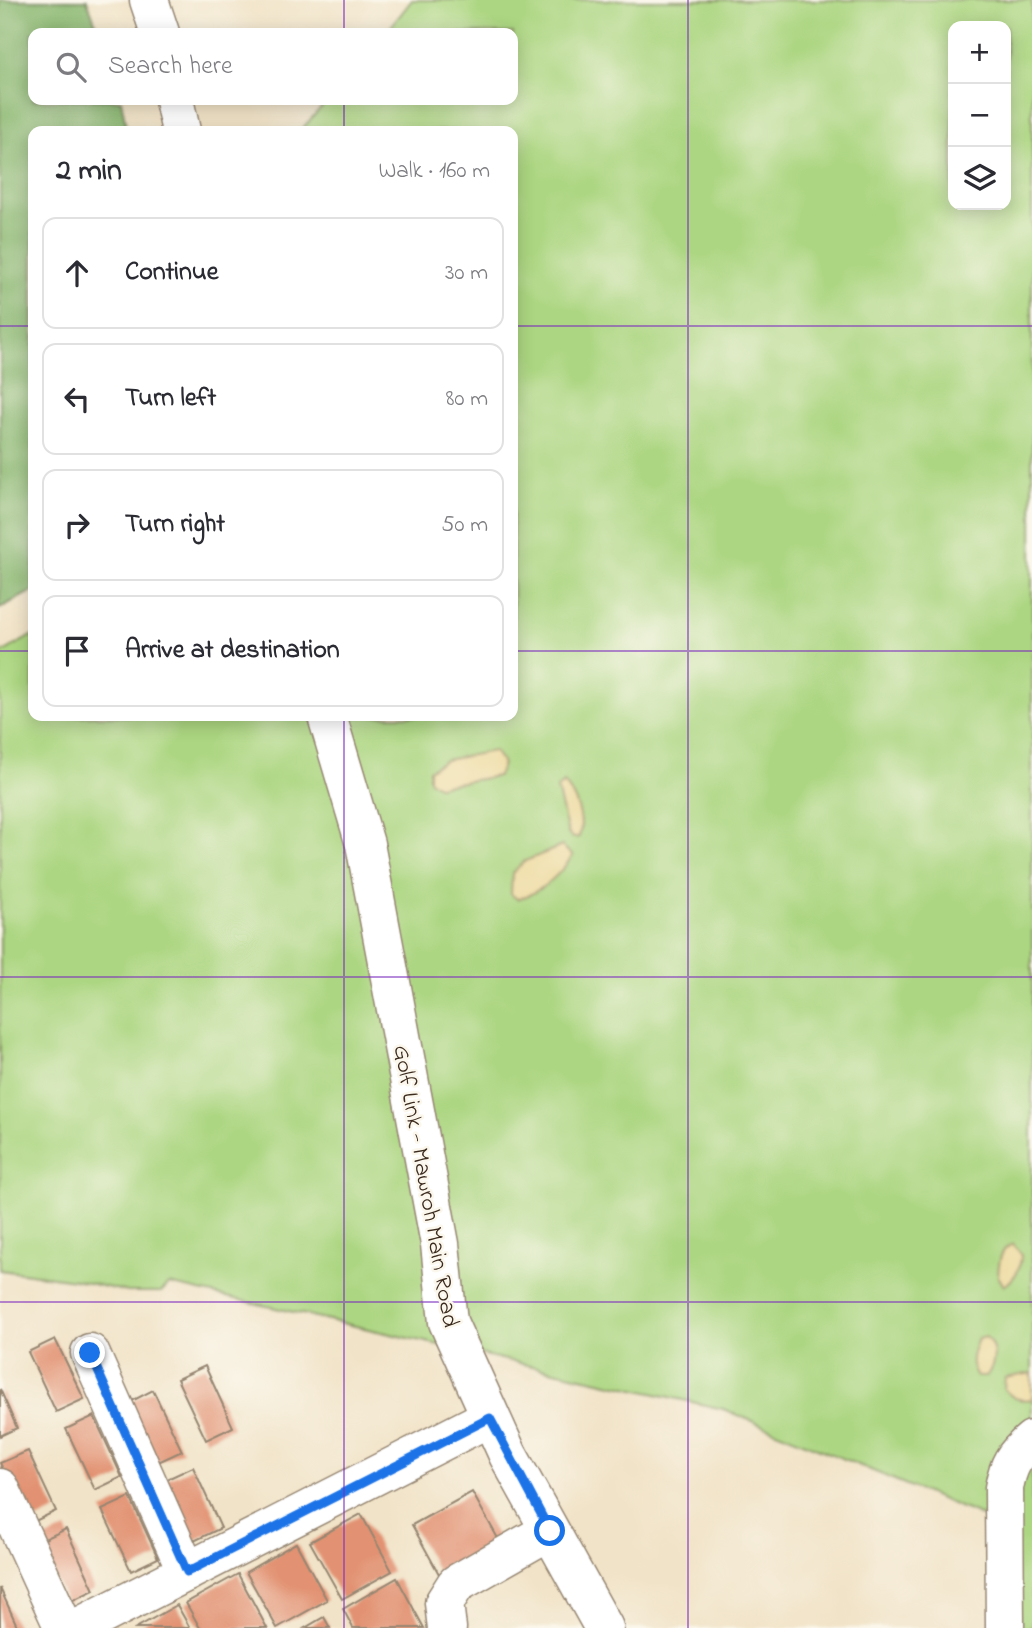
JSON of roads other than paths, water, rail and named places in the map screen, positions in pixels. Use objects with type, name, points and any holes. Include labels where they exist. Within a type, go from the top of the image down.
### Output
[{"type":"street","points":[[149,0],[158,28]]},
{"type":"street","points":[[175,105],[180,126]]},
{"type":"street","name":"Golf Link - Mawroh Main Road","points":[[328,721],[365,844],[440,1244],[448,1322],[490,1418],[604,1628]]},
{"type":"street","points":[[90,1353],[187,1572]]},
{"type":"street","points":[[77,1628],[490,1418]]},
{"type":"street","points":[[1005,1628],[1004,1488],[1007,1467],[1016,1454],[1032,1440]]},
{"type":"street","points":[[0,1488],[64,1628]]},
{"type":"street","points":[[447,1628],[444,1603],[456,1584],[550,1531]]}]
